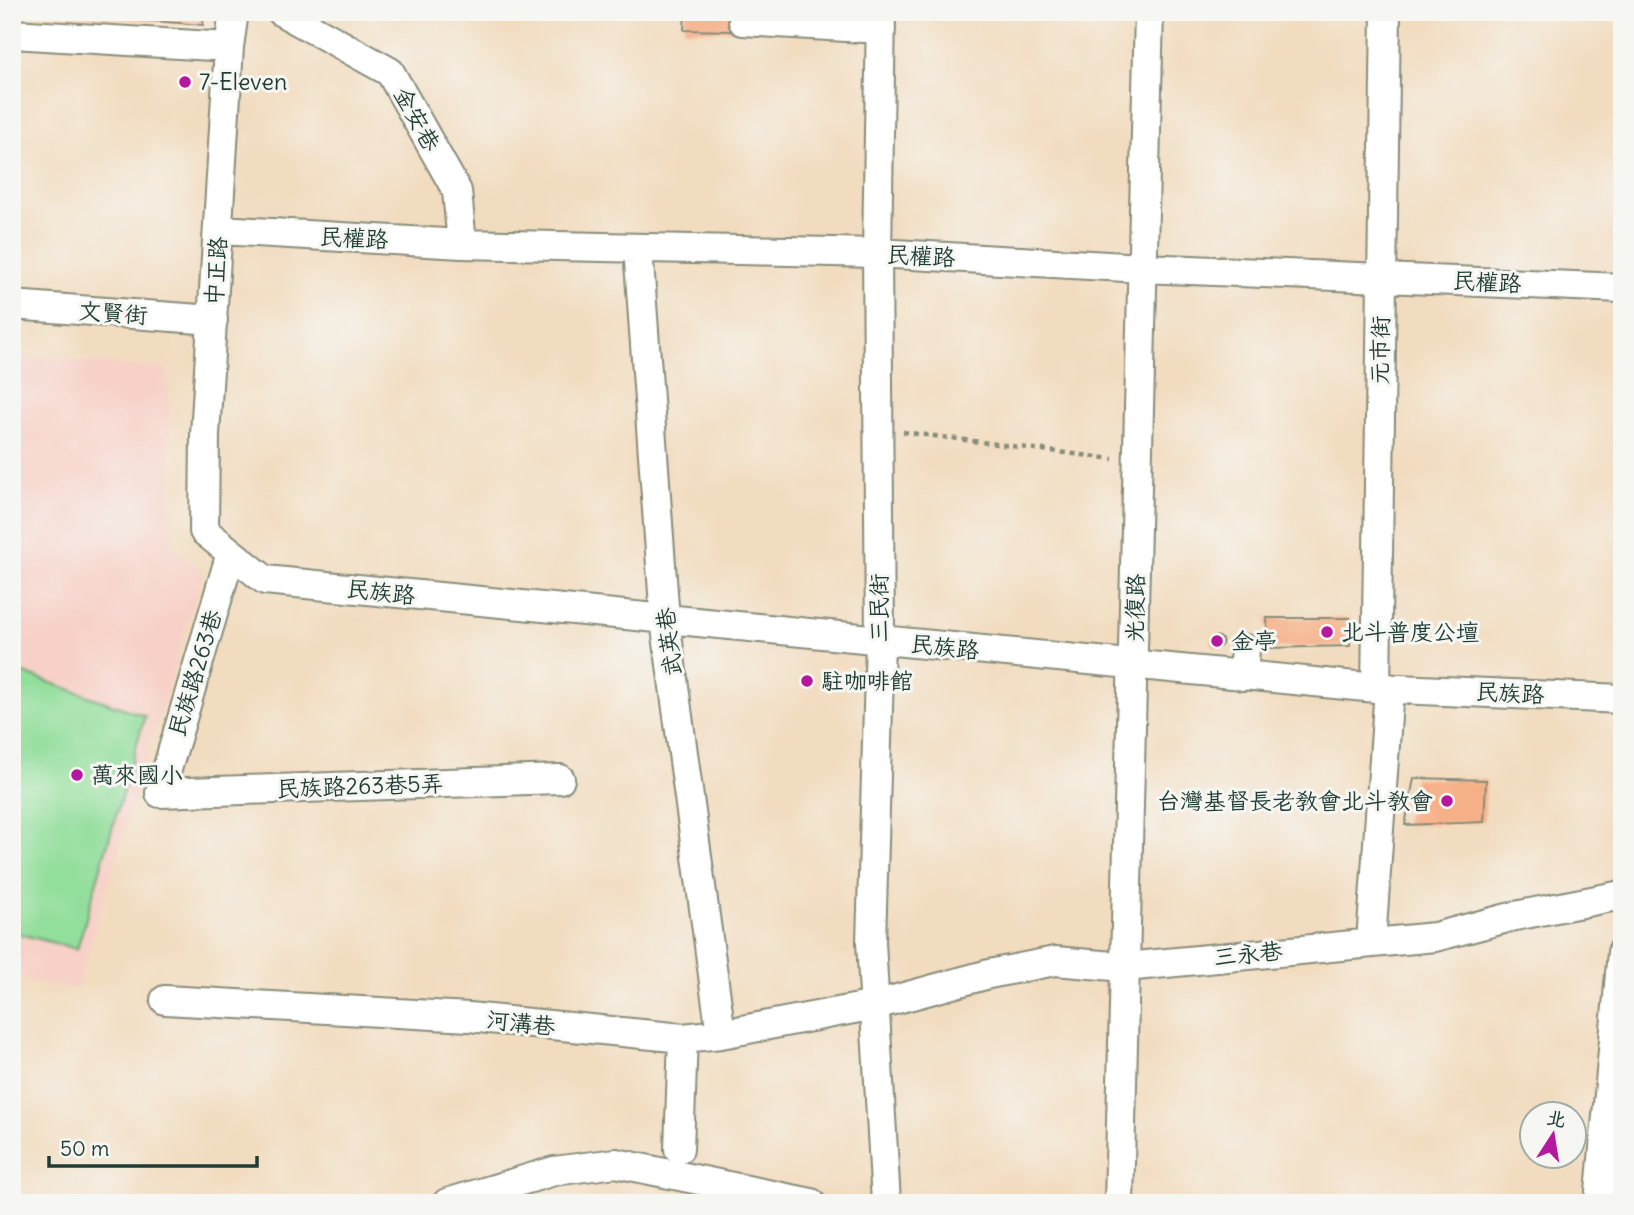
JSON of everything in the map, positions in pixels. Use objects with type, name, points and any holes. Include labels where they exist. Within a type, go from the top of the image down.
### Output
[{"type":"street","name":"中正路","points":[[204,531],[205,435],[229,47],[234,12]]},
{"type":"street","name":"金安巷","points":[[282,12],[390,72],[457,191],[462,244]]},
{"type":"street","name":"光復路","points":[[1119,1203],[1149,12]]},
{"type":"street","name":"元市街","points":[[1371,942],[1382,688],[1381,276],[1386,12]]},
{"type":"street","points":[[743,21],[881,21]]},
{"type":"street","name":"三民街","points":[[881,21],[877,253],[880,641],[871,942],[886,1203]]},
{"type":"street","points":[[12,34],[229,47]]},
{"type":"street","name":"民權路","points":[[219,229],[462,244],[877,253],[1143,268],[1622,288]]},
{"type":"street","name":"武英巷","points":[[638,248],[665,620],[721,1034]]},
{"type":"street","name":"文賢街","points":[[12,305],[213,320]]},
{"type":"street","name":"民族路","points":[[204,531],[265,580],[1134,666],[1244,662],[1382,688],[1622,699]]},
{"type":"street","name":"民族路263巷","points":[[160,793],[231,553]]},
{"type":"street","name":"民族路263巷5弄","points":[[160,793],[560,779]]},
{"type":"street","name":"三永巷","points":[[875,1004],[989,974],[1055,961],[1125,967],[1434,937],[1515,916],[1622,895]]},
{"type":"street","points":[[1599,1203],[1611,1114],[1622,953]]},
{"type":"street","name":"河溝巷","points":[[165,1000],[469,1017],[683,1038],[721,1034],[875,1004]]},
{"type":"street","points":[[679,1149],[683,1038]]},
{"type":"street","points":[[447,1203],[554,1171],[616,1163],[811,1203]]},
{"type":"path","points":[[878,428],[1139,463]]},
{"type":"shaded area","name":"萬來國小","points":[[12,355],[168,369],[172,545],[203,573],[77,989],[12,977]]},
{"type":"green space","points":[[15,670],[145,716],[77,949],[12,932],[12,681]]},
{"type":"building","points":[[67,12],[204,12],[203,25]]},
{"type":"building","points":[[685,12],[733,12],[732,31],[684,30]]},
{"type":"building","points":[[1267,618],[1350,618],[1350,646],[1268,648]]},
{"type":"building","name":"金亭","points":[[1217,636],[1223,642],[1217,648],[1211,642]]},
{"type":"building","name":"台灣基督長老教會北斗教會","points":[[1414,778],[1486,780],[1484,822],[1405,825]]},
{"type":"place","name":"7-Eleven","points":[[185,82]]},
{"type":"place","name":"北斗普度公壇","points":[[1327,632]]},
{"type":"place","name":"金亭","points":[[1217,641]]},
{"type":"place","name":"駐咖啡館","points":[[807,681]]},
{"type":"place","name":"萬來國小","points":[[77,775]]},
{"type":"place","name":"台灣基督長老教會北斗教會","points":[[1447,801]]}]
